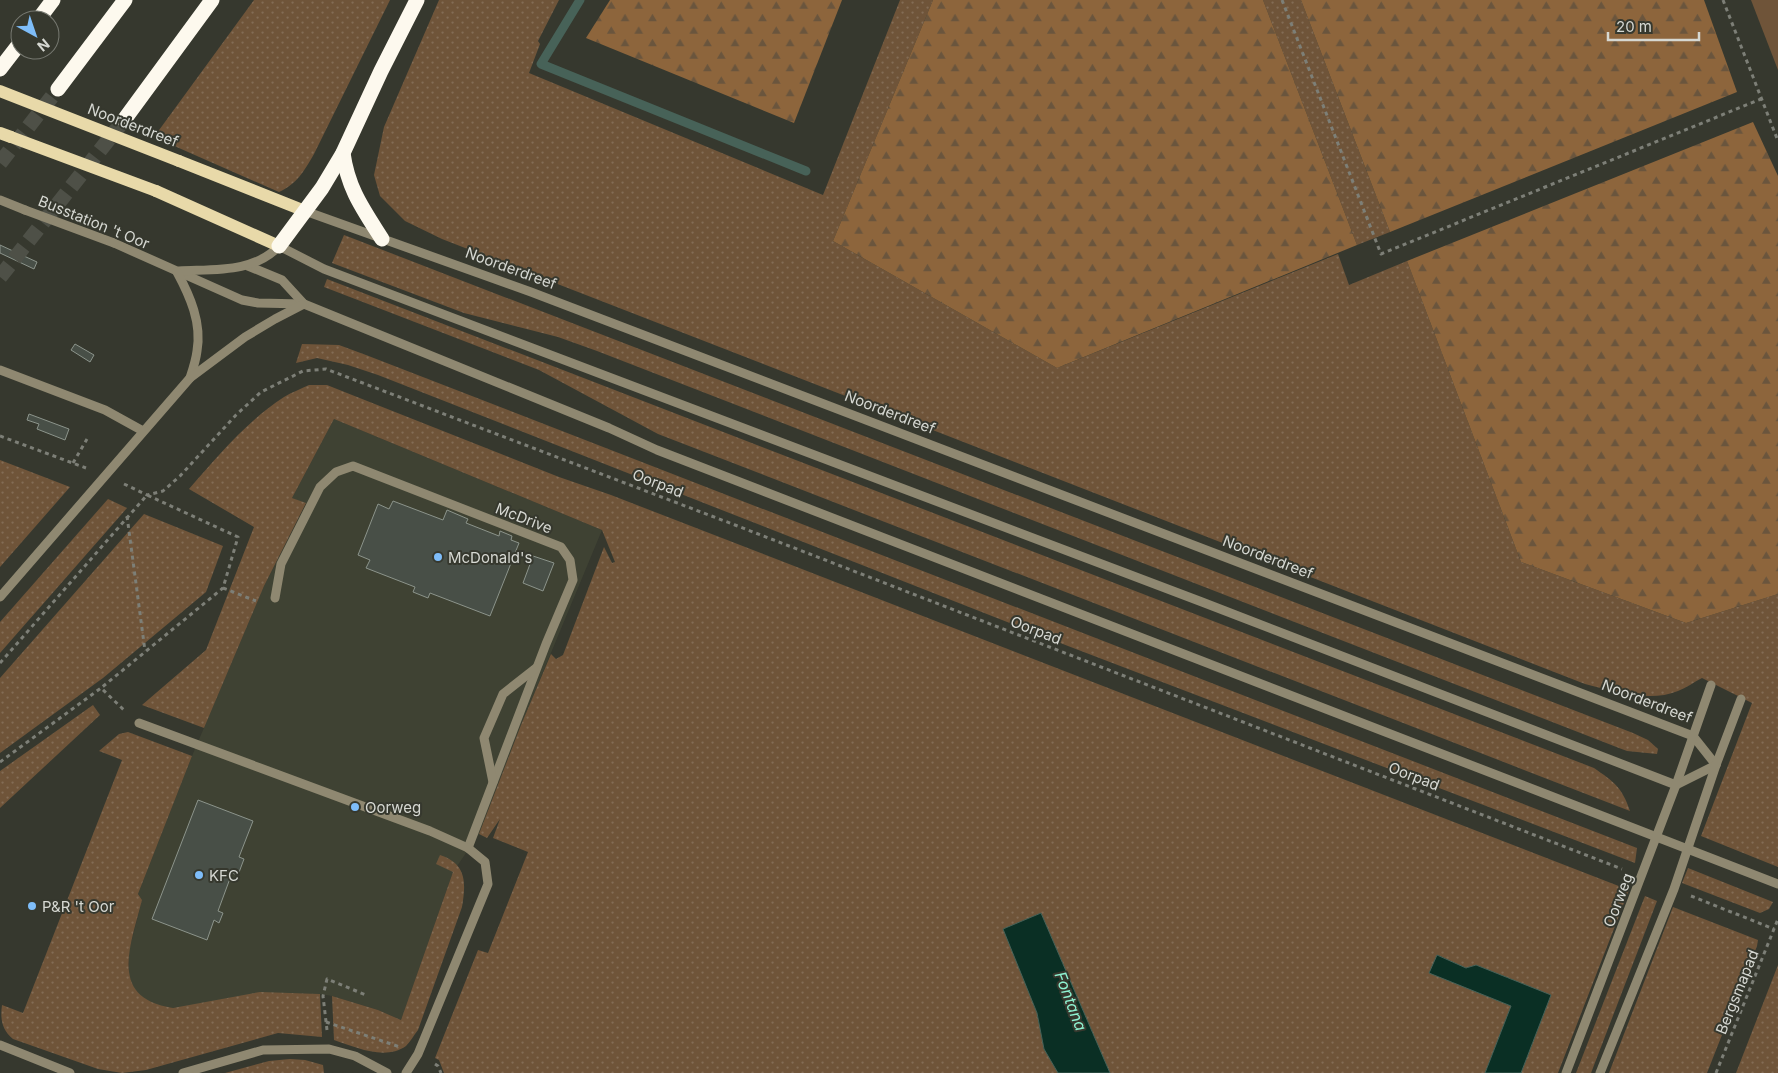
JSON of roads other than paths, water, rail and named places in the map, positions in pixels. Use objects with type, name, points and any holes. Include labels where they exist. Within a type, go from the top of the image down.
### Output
[{"type":"highway","points":[[58,89],[125,0]]},
{"type":"highway","points":[[124,120],[212,0]]},
{"type":"highway","points":[[279,246],[322,188],[343,153],[417,0]]},
{"type":"highway","points":[[0,69],[10,56]]},
{"type":"highway","points":[[343,153],[346,175],[361,206],[382,238]]},
{"type":"main road","name":"Noorderdreef","points":[[0,91],[305,210]]},
{"type":"main road","points":[[0,134],[156,191],[279,246]]},
{"type":"street","name":"Busstation 't Oor","points":[[0,200],[114,243],[242,300],[258,303],[304,304]]},
{"type":"street","name":"Noorderdreef","points":[[305,210],[531,292],[1694,736],[1716,765]]},
{"type":"street","name":"Busstation 't Oor","points":[[177,272],[248,266],[270,255],[279,246]]},
{"type":"street","points":[[279,246],[324,269],[1202,602],[1676,785],[1716,765]]},
{"type":"street","name":"Busstation 't Oor","points":[[248,266],[282,280],[304,304]]},
{"type":"street","points":[[177,272],[190,296],[195,314],[198,350],[190,378]]},
{"type":"street","points":[[0,597],[190,378],[245,337],[304,304],[609,428],[657,450],[1778,884]]},
{"type":"street","points":[[0,370],[105,410],[143,431]]},
{"type":"street","name":"McDrive","points":[[275,598],[281,564],[320,488],[336,472],[353,466],[561,548],[570,560],[573,580],[536,668],[468,848]]},
{"type":"street","points":[[493,782],[484,738],[503,694],[536,668]]},
{"type":"street","name":"Oorweg","points":[[1566,1073],[1642,876],[1711,685]]},
{"type":"street","points":[[1600,1073],[1674,889],[1716,765],[1741,699]]},
{"type":"street","points":[[139,723],[430,831],[468,848],[485,862],[488,884],[418,1054],[406,1073]]},
{"type":"street","points":[[0,1045],[70,1073]]},
{"type":"street","points":[[183,1073],[263,1050],[329,1049],[355,1056],[387,1073]]},
{"type":"water","name":"Fontana","points":[[1041,913],[1110,1073],[1058,1073],[1044,1049],[1037,1013],[1003,929]]},
{"type":"water","points":[[1437,955],[1466,968],[1476,965],[1551,995],[1521,1073],[1485,1073],[1511,1006],[1429,973]]},
{"type":"waterway","points":[[580,0],[541,64],[806,171]]},
{"type":"tunnel","points":[[0,163],[58,89]]},
{"type":"tunnel","points":[[0,277],[124,120]]},
{"type":"place","name":"McDonald's","points":[[438,557]]},
{"type":"place","name":"Oorweg","points":[[355,807]]},
{"type":"place","name":"KFC","points":[[199,875]]},
{"type":"place","name":"P&R 't Oor","points":[[32,906]]}]
